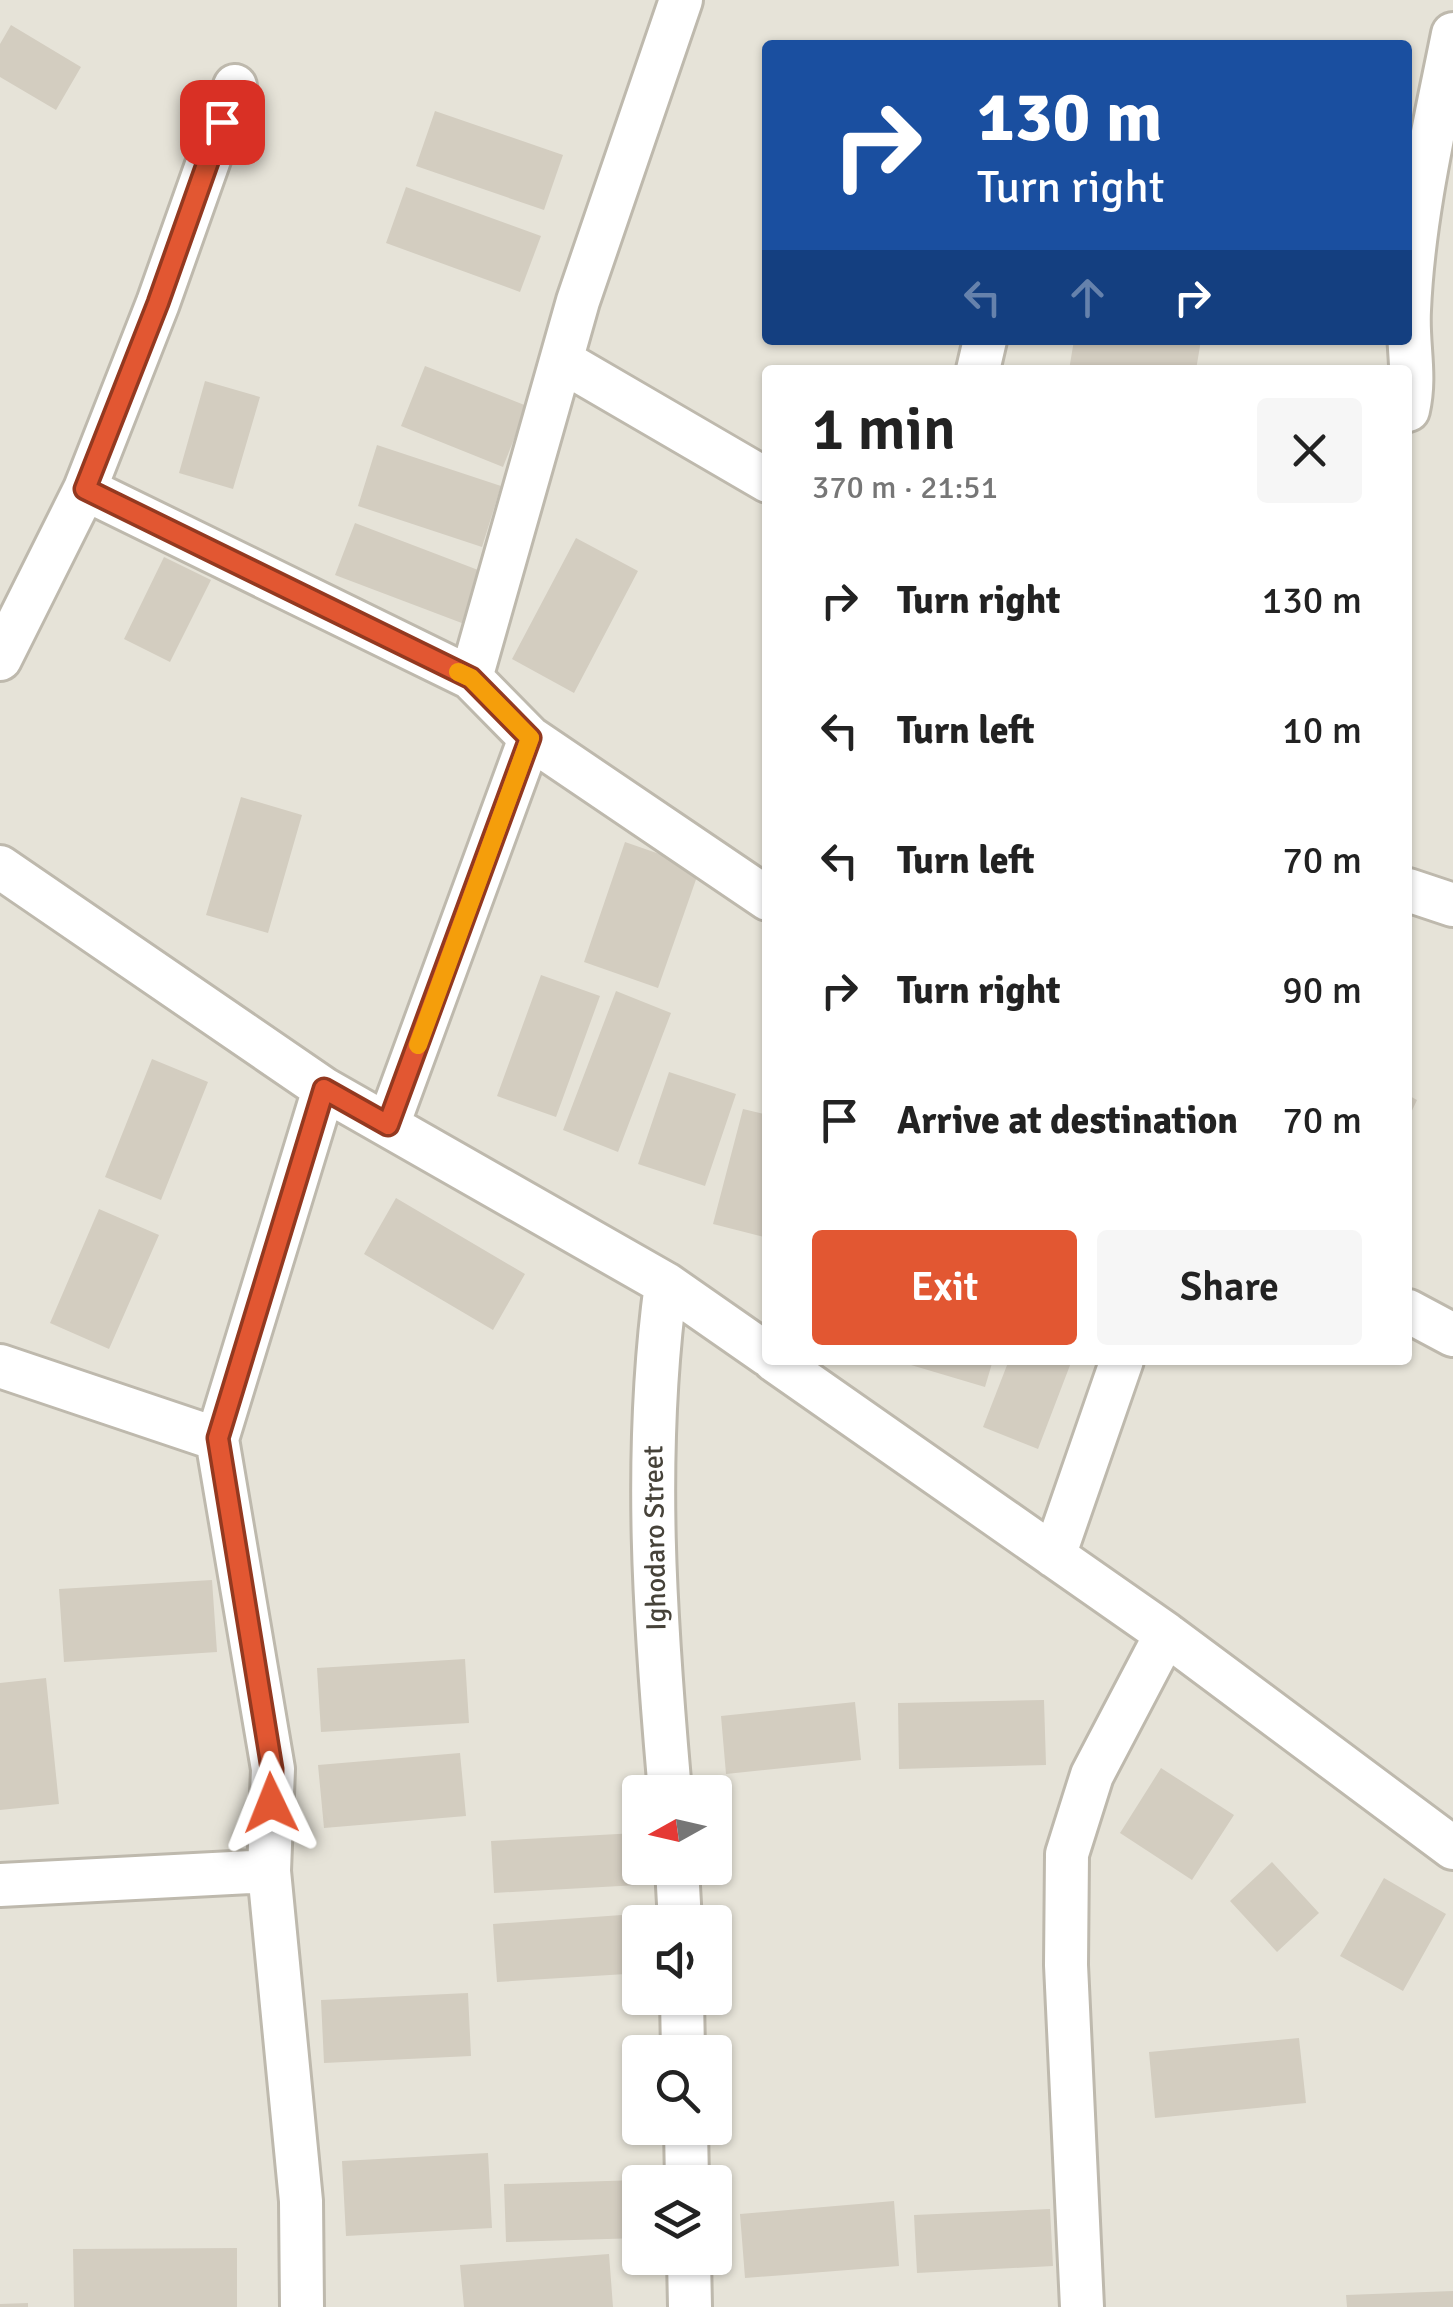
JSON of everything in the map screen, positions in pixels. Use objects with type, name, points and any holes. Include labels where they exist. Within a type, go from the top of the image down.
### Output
[{"type":"street","points":[[471,678],[562,361],[680,0]]},
{"type":"street","points":[[1412,251],[1418,161],[1453,34]]},
{"type":"street","points":[[0,659],[85,489],[158,303],[235,86]]},
{"type":"street","points":[[1411,345],[1412,393]]},
{"type":"street","points":[[562,361],[762,477]]},
{"type":"street","points":[[85,489],[471,678],[530,738],[762,895]]},
{"type":"street","points":[[388,1125],[530,738]]},
{"type":"street","points":[[0,867],[324,1089],[666,1284],[762,1351]]},
{"type":"street","points":[[1412,891],[1453,905]]},
{"type":"street","points":[[302,2307],[301,2202],[269,1871],[272,1769],[218,1438],[324,1089]]},
{"type":"street","name":"Ighodaro Street","points":[[666,1284],[653,1380],[654,1611],[668,1775]]},
{"type":"street","points":[[1412,1313],[1453,1335]]},
{"type":"street","points":[[781,1365],[1166,1634],[1453,1848]]},
{"type":"street","points":[[1054,1556],[1120,1365]]},
{"type":"street","points":[[0,1366],[218,1438]]},
{"type":"street","points":[[1082,2307],[1066,1964],[1068,1854],[1092,1775],[1166,1634]]},
{"type":"street","points":[[0,1885],[269,1871]]},
{"type":"street","points":[[689,2275],[690,2307]]},
{"type":"shaded area","points":[[0,0],[1453,0],[1453,2307],[0,2307]]},
{"type":"building","points":[[11,25],[81,67],[56,110],[0,77],[0,44]]},
{"type":"building","points":[[435,111],[563,155],[544,210],[416,166]]},
{"type":"building","points":[[406,187],[541,236],[520,292],[386,243]]},
{"type":"building","points":[[1073,345],[1200,345],[1197,365],[1070,365]]},
{"type":"building","points":[[425,366],[527,406],[503,467],[401,426]]},
{"type":"building","points":[[205,381],[260,397],[233,489],[179,473]]},
{"type":"building","points":[[377,445],[501,486],[482,547],[358,506]]},
{"type":"building","points":[[355,523],[486,573],[467,625],[335,575]]},
{"type":"building","points":[[576,538],[638,571],[574,693],[512,659]]},
{"type":"building","points":[[164,557],[211,580],[170,662],[124,639]]},
{"type":"building","points":[[241,797],[302,815],[268,933],[206,915]]},
{"type":"building","points":[[625,842],[700,868],[658,988],[584,962]]},
{"type":"building","points":[[541,975],[600,996],[556,1117],[497,1096]]},
{"type":"building","points":[[616,991],[671,1013],[618,1152],[563,1130]]},
{"type":"building","points":[[152,1059],[208,1082],[161,1200],[105,1177]]},
{"type":"building","points":[[669,1072],[736,1094],[705,1186],[638,1164]]},
{"type":"building","points":[[743,1109],[762,1114],[762,1236],[713,1224]]},
{"type":"building","points":[[396,1198],[525,1274],[493,1330],[364,1254]]},
{"type":"building","points":[[99,1209],[159,1235],[109,1349],[50,1323]]},
{"type":"building","points":[[911,1365],[992,1365],[985,1387]]},
{"type":"building","points":[[1007,1365],[1070,1365],[1038,1449],[983,1427]]},
{"type":"building","points":[[212,1580],[217,1652],[64,1662],[59,1589]]},
{"type":"building","points":[[465,1659],[469,1723],[321,1732],[317,1668]]},
{"type":"building","points":[[46,1678],[59,1804],[0,1810],[0,1683]]},
{"type":"building","points":[[1044,1700],[1046,1765],[899,1769],[898,1703]]},
{"type":"building","points":[[855,1702],[861,1760],[726,1774],[721,1716]]},
{"type":"building","points":[[460,1753],[466,1816],[324,1828],[318,1765]]},
{"type":"building","points":[[1161,1768],[1234,1815],[1192,1880],[1120,1833]]},
{"type":"building","points":[[622,1834],[622,1885],[638,1885],[494,1893],[491,1841]]},
{"type":"building","points":[[1272,1862],[1319,1913],[1277,1952],[1230,1901]]},
{"type":"building","points":[[1384,1878],[1446,1914],[1403,1991],[1340,1956]]},
{"type":"building","points":[[622,1915],[622,1974],[497,1982],[493,1924]]},
{"type":"building","points":[[468,1993],[471,2056],[324,2063],[321,2000]]},
{"type":"building","points":[[1299,2038],[1306,2103],[1155,2118],[1149,2052]]},
{"type":"building","points":[[488,2153],[492,2228],[346,2236],[342,2161]]},
{"type":"building","points":[[622,2181],[622,2239],[506,2242],[504,2184]]},
{"type":"building","points":[[894,2201],[899,2266],[745,2278],[740,2214]]},
{"type":"building","points":[[1050,2209],[1053,2266],[917,2273],[914,2215]]},
{"type":"building","points":[[237,2248],[237,2307],[74,2307],[73,2249]]},
{"type":"building","points":[[609,2254],[613,2307],[464,2307],[460,2265]]},
{"type":"building","points":[[1453,2291],[1453,2307],[1347,2307],[1346,2295]]},
{"type":"building","points":[[28,2303],[28,2307],[0,2307],[0,2304]]},
{"type":"slow traffic","points":[[418,1045],[530,738],[471,678],[458,672]]},
{"type":"route","points":[[222,122],[158,303],[85,489],[471,678],[530,738],[388,1125],[324,1089],[218,1438],[272,1769],[271,1803]]}]
